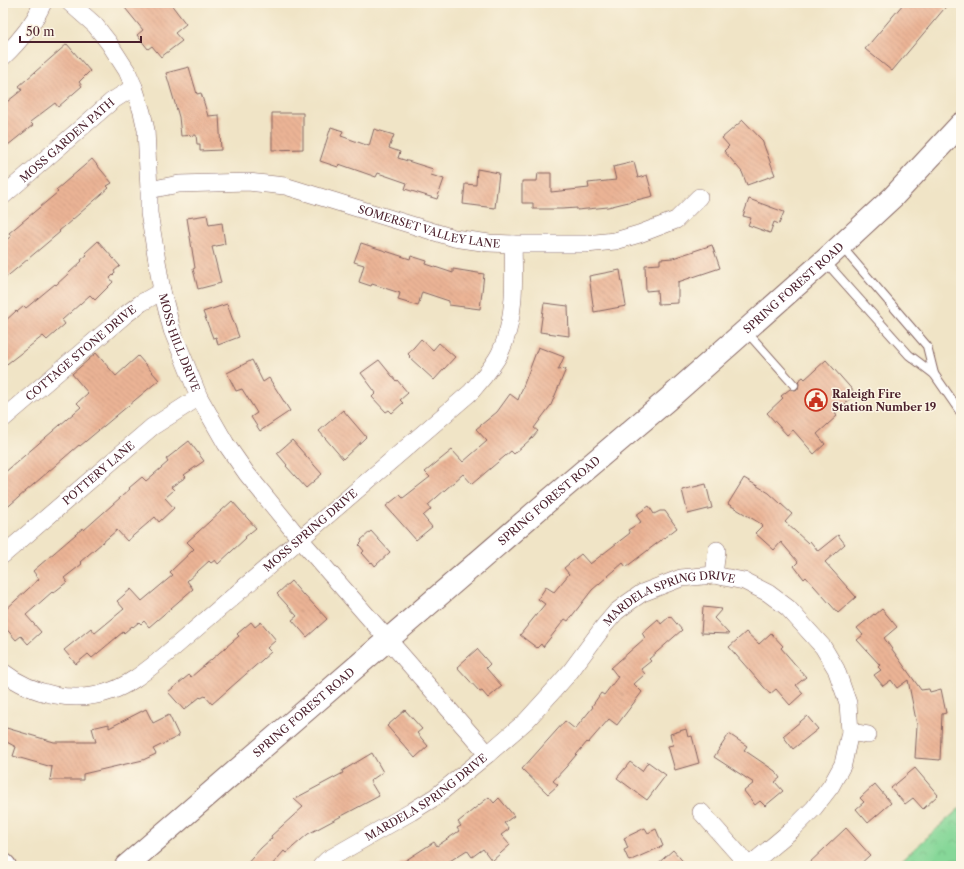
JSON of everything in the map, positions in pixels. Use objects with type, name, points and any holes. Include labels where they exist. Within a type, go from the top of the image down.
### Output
[{"type":"main road","name":"SPRING FOREST ROAD","points":[[126,866],[746,331],[841,246],[892,197],[961,124]]},
{"type":"street","points":[[3,57],[19,40],[40,11],[43,3]]},
{"type":"street","name":"MOSS HILL DRIVE","points":[[70,3],[95,24],[127,71],[134,87],[146,130],[149,213],[162,291],[172,330],[199,397],[226,444],[243,468],[300,539],[488,754]]},
{"type":"street","name":"MOSS GARDEN PATH","points":[[3,196],[112,101],[134,87]]},
{"type":"street","name":"SOMERSET VALLEY LANE","points":[[149,190],[180,184],[248,182],[285,186],[454,238],[489,243],[513,244],[586,244],[615,241],[676,220],[699,197]]},
{"type":"street","name":"MOSS SPRING DRIVE","points":[[3,672],[27,687],[59,696],[82,697],[111,691],[127,684],[156,663],[471,392],[485,376],[500,353],[508,330],[513,302],[513,244]]},
{"type":"street","name":"COTTAGE STONE DRIVE","points":[[3,419],[125,315],[141,303],[162,291]]},
{"type":"street","name":"POTTERY LANE","points":[[3,555],[152,427],[199,397]]},
{"type":"street","points":[[714,575],[717,550]]},
{"type":"street","name":"MARDELA SPRING DRIVE","points":[[320,866],[327,860],[374,835],[435,797],[488,754],[526,721],[546,699],[570,672],[616,612],[642,592],[681,578],[714,575],[744,581],[768,593],[788,608],[823,647],[836,669],[848,703],[850,732],[843,764],[831,786],[814,808],[798,824],[749,866]]},
{"type":"street","points":[[850,732],[868,735]]},
{"type":"street","points":[[701,812],[749,866]]},
{"type":"lane","points":[[841,246],[927,346],[934,374]]},
{"type":"lane","points":[[824,261],[909,355],[934,374],[961,413]]},
{"type":"lane","points":[[746,331],[794,385]]},
{"type":"green space","points":[[961,807],[961,866],[895,866]]},
{"type":"building","points":[[121,3],[170,3],[186,24],[175,33],[182,41],[161,57],[152,46],[148,49],[137,35],[143,30]]},
{"type":"building","points":[[904,3],[949,3],[892,71],[865,49]]},
{"type":"building","points":[[67,44],[90,71],[79,82],[82,86],[58,107],[55,103],[30,122],[33,125],[3,149],[3,105],[22,90],[19,86]]},
{"type":"building","points":[[189,67],[197,94],[201,93],[208,116],[219,115],[221,150],[200,151],[200,144],[197,144],[196,135],[181,136],[179,117],[166,73]]},
{"type":"building","points":[[272,113],[303,113],[303,149],[272,150]]},
{"type":"building","points":[[743,120],[762,140],[775,175],[747,185],[742,172],[724,151],[729,146],[722,138]]},
{"type":"building","points":[[331,127],[343,131],[341,136],[369,146],[374,129],[394,135],[389,148],[400,152],[398,158],[433,169],[431,175],[444,179],[437,199],[405,189],[407,183],[378,173],[376,177],[339,164],[338,167],[320,161]]},
{"type":"building","points":[[92,159],[112,183],[107,186],[109,188],[3,280],[3,243],[11,236],[9,233],[58,192],[56,190]]},
{"type":"building","points":[[634,162],[638,178],[647,175],[653,196],[608,207],[577,210],[577,208],[533,209],[533,203],[522,203],[522,181],[537,181],[538,173],[551,173],[551,192],[589,188],[588,183],[616,180],[613,167]]},
{"type":"building","points":[[477,169],[499,173],[495,208],[463,204],[465,184],[476,185]]},
{"type":"building","points":[[749,199],[784,212],[779,224],[774,222],[770,233],[748,225],[751,218],[743,216]]},
{"type":"building","points":[[207,215],[209,225],[222,223],[225,244],[212,247],[221,283],[198,289],[193,269],[195,268],[187,218]]},
{"type":"building","points":[[98,241],[120,266],[114,271],[115,273],[110,278],[113,282],[95,300],[90,295],[62,320],[65,324],[47,340],[43,336],[3,367],[3,323],[16,311],[17,312],[24,306],[26,308],[55,284],[56,285],[82,261],[81,260],[87,255],[85,253]]},
{"type":"building","points":[[361,243],[410,259],[411,256],[427,261],[426,264],[453,273],[453,269],[484,274],[480,309],[449,305],[449,301],[422,292],[418,306],[398,300],[400,293],[372,284],[371,286],[359,282],[364,265],[354,262]]},
{"type":"building","points":[[712,245],[720,268],[678,282],[678,303],[658,304],[657,290],[646,291],[645,265],[660,264],[660,259],[673,258]]},
{"type":"building","points":[[620,270],[626,306],[594,312],[589,276]]},
{"type":"building","points":[[544,303],[568,306],[569,336],[540,332]]},
{"type":"building","points":[[227,304],[239,337],[218,345],[216,337],[213,338],[203,312]]},
{"type":"building","points":[[421,339],[433,350],[439,343],[455,357],[434,380],[409,357],[410,356],[408,354]]},
{"type":"building","points":[[538,347],[564,357],[558,370],[566,369],[551,405],[534,428],[538,431],[514,454],[511,451],[472,484],[463,474],[428,505],[431,509],[423,516],[432,527],[416,540],[386,506],[400,495],[403,498],[430,477],[425,472],[452,450],[463,462],[487,441],[476,429],[497,412],[510,394],[518,400]]},
{"type":"building","points":[[96,353],[116,376],[138,356],[159,380],[80,446],[79,445],[3,511],[3,474],[81,407],[77,403],[88,393],[72,374]]},
{"type":"building","points":[[252,360],[263,382],[269,378],[290,411],[260,431],[251,417],[257,413],[242,389],[236,391],[227,373]]},
{"type":"building","points":[[379,360],[408,393],[400,400],[403,403],[392,413],[389,410],[386,412],[372,397],[376,393],[361,373]]},
{"type":"building","points":[[826,360],[856,394],[835,413],[837,416],[817,434],[825,444],[814,454],[793,430],[787,435],[767,413],[783,398],[781,396],[790,389],[798,389],[798,381],[803,377],[805,379]]},
{"type":"building","points":[[343,410],[366,437],[343,459],[319,431]]},
{"type":"building","points":[[292,440],[322,474],[306,488],[286,466],[287,465],[277,453]]},
{"type":"building","points":[[189,441],[204,461],[184,475],[186,477],[171,487],[174,490],[165,498],[174,508],[159,522],[155,517],[127,541],[117,530],[80,562],[82,564],[64,578],[67,582],[53,593],[52,592],[26,615],[41,632],[28,644],[21,636],[16,640],[3,625],[3,612],[39,579],[33,571],[83,528],[84,530],[142,477],[146,481],[168,462],[166,459]]},
{"type":"building","points":[[744,478],[769,493],[792,514],[785,522],[808,543],[810,541],[818,551],[838,535],[845,544],[825,562],[856,597],[838,613],[806,577],[804,579],[794,566],[798,562],[781,542],[774,550],[755,533],[763,525],[728,504]]},
{"type":"building","points":[[706,484],[712,508],[688,514],[682,490]]},
{"type":"building","points":[[232,501],[256,528],[218,564],[215,560],[211,563],[209,561],[187,581],[193,589],[149,627],[144,621],[141,624],[139,622],[124,633],[123,632],[92,658],[88,654],[76,664],[64,650],[91,628],[95,633],[124,609],[117,601],[131,589],[142,601],[173,575],[170,572],[194,549],[187,542]]},
{"type":"building","points":[[649,506],[654,514],[660,511],[665,511],[677,528],[626,567],[623,563],[592,590],[568,621],[565,619],[543,647],[541,644],[537,648],[520,635],[545,604],[538,599],[546,587],[554,592],[569,574],[564,568],[581,554],[590,564],[630,533],[628,530],[641,522],[636,515]]},
{"type":"building","points":[[371,531],[390,552],[375,566],[362,553],[364,551],[359,545],[362,542],[361,540]]},
{"type":"building","points":[[291,581],[327,619],[307,637],[292,620],[297,616],[277,594]]},
{"type":"building","points":[[703,607],[722,609],[714,618],[729,634],[701,633]]},
{"type":"building","points":[[882,609],[897,627],[884,638],[921,690],[929,689],[930,692],[941,689],[946,713],[942,714],[940,760],[915,758],[917,725],[908,680],[897,688],[891,680],[883,686],[874,675],[881,670],[878,667],[880,665],[857,640],[863,635],[857,628]]},
{"type":"building","points":[[670,616],[682,630],[649,659],[651,661],[641,669],[645,674],[634,684],[642,692],[617,725],[609,719],[588,743],[587,742],[553,781],[558,785],[548,794],[522,769],[565,721],[575,729],[593,707],[592,706],[601,693],[604,695],[618,677],[611,668],[645,638],[642,633],[658,619],[661,624]]},
{"type":"building","points":[[251,622],[255,627],[261,622],[276,640],[267,648],[271,652],[212,704],[205,696],[200,697],[184,710],[168,692],[189,675],[191,677],[239,636],[237,634]]},
{"type":"building","points":[[746,632],[759,644],[771,633],[783,646],[781,648],[806,677],[796,685],[803,693],[790,705],[776,689],[770,694],[729,647]]},
{"type":"building","points":[[477,649],[490,664],[486,668],[502,686],[488,698],[482,691],[480,692],[457,667]]},
{"type":"building","points":[[146,709],[153,723],[169,715],[179,736],[153,749],[156,754],[143,760],[83,774],[83,780],[50,780],[52,767],[13,756],[16,747],[3,740],[3,727],[54,742],[96,742],[92,728],[109,724],[109,728]]},
{"type":"building","points":[[405,710],[422,729],[417,733],[428,746],[415,758],[387,726]]},
{"type":"building","points":[[807,716],[818,729],[793,749],[783,736]]},
{"type":"building","points":[[686,729],[688,737],[692,736],[699,763],[675,770],[668,746],[673,745],[670,734]]},
{"type":"building","points":[[729,734],[747,746],[744,750],[775,771],[780,778],[775,782],[783,791],[765,806],[760,801],[755,805],[744,791],[754,783],[714,757]]},
{"type":"building","points":[[372,753],[383,772],[370,781],[379,796],[308,834],[286,853],[284,851],[271,866],[245,866],[272,838],[271,836],[303,807],[294,799],[343,773],[342,771]]},
{"type":"building","points":[[630,762],[642,771],[648,762],[666,775],[647,800],[617,778]]},
{"type":"building","points":[[915,768],[938,795],[923,809],[913,798],[905,804],[891,788]]},
{"type":"building","points":[[875,784],[891,803],[868,823],[856,809],[864,802],[860,798]]},
{"type":"building","points":[[489,797],[494,803],[499,798],[514,816],[504,823],[509,829],[501,835],[510,845],[492,861],[483,849],[472,857],[467,850],[442,866],[397,866],[434,842],[437,846],[459,831],[457,828],[461,826],[458,822]]},
{"type":"building","points":[[645,828],[648,833],[656,829],[663,846],[629,861],[624,850],[628,848],[624,838]]},
{"type":"building","points":[[846,828],[870,855],[858,866],[806,866]]},
{"type":"building","points":[[673,850],[687,866],[655,866]]},
{"type":"place","name":"Raleigh Fire Station Number 19","points":[[816,400]]}]
